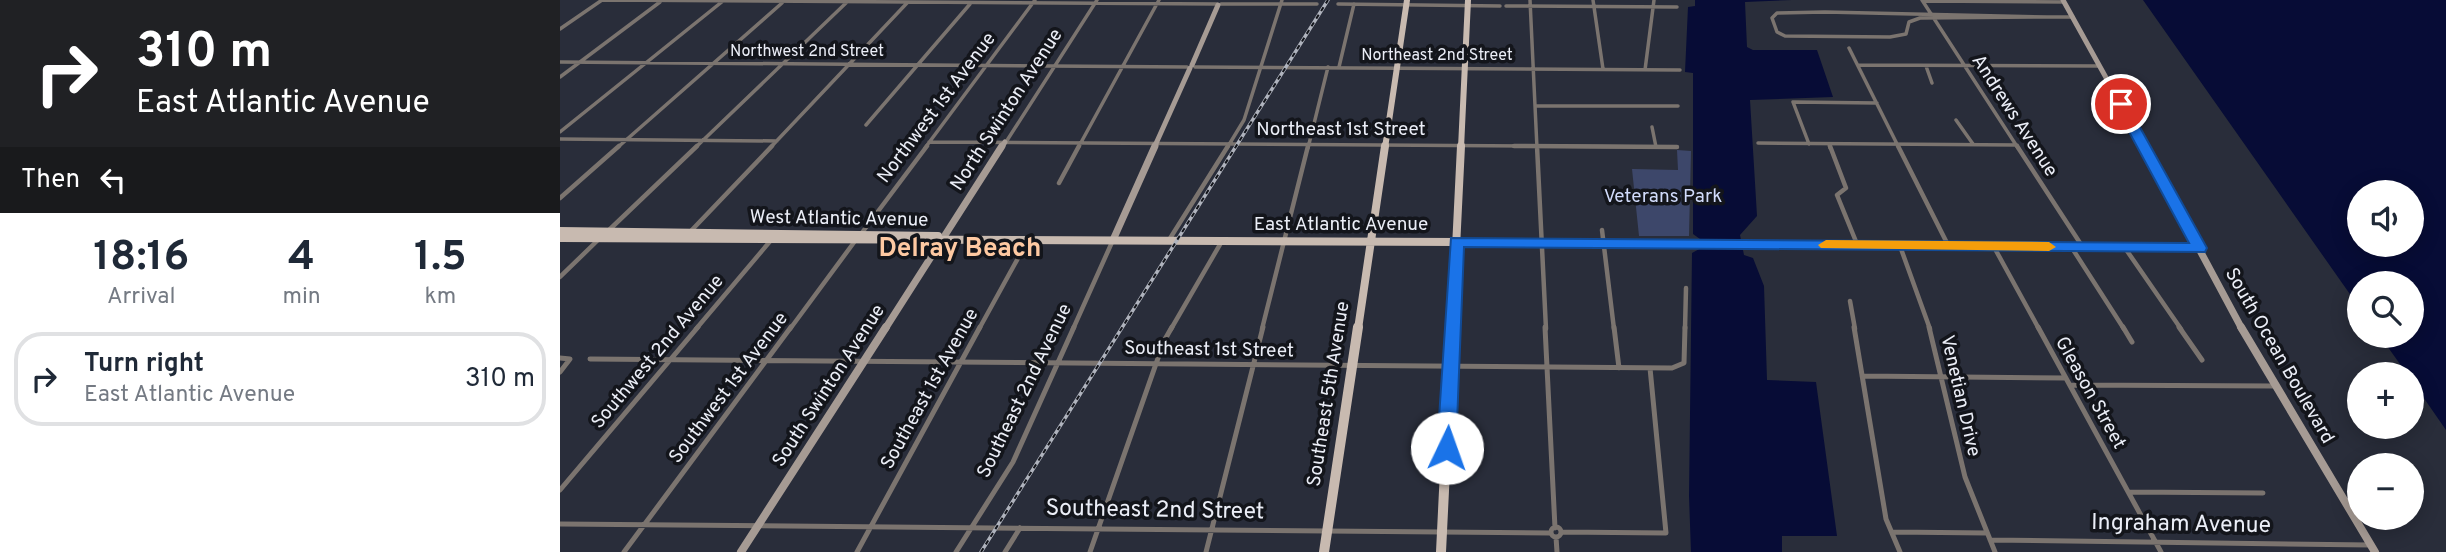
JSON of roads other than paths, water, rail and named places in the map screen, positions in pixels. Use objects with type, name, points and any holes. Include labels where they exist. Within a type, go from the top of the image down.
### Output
[{"type":"main road","name":"South Ocean Boulevard","points":[[2064,1],[2237,321],[2373,549]]},
{"type":"main road","points":[[1113,240],[1219,3]]},
{"type":"main road","name":"Southeast 5th Avenue","points":[[1324,552],[1407,3]]},
{"type":"main road","points":[[1441,552],[1468,3]]},
{"type":"main road","name":"North Swinton Avenue","points":[[944,237],[1005,142]]},
{"type":"main road","name":"West Atlantic Avenue","points":[[560,231],[690,232],[843,240],[876,234],[944,237]]},
{"type":"main road","points":[[576,238],[607,231]]},
{"type":"main road","points":[[600,239],[633,232]]},
{"type":"main road","name":"East Atlantic Avenue","points":[[944,237],[2199,248]]},
{"type":"main road","name":"West Atlantic Avenue","points":[[560,238],[944,237]]},
{"type":"main road","name":"South Swinton Avenue","points":[[741,552],[944,237]]},
{"type":"street","points":[[560,29],[602,0],[1317,4]]},
{"type":"street","points":[[560,76],[662,0]]},
{"type":"street","points":[[1593,0],[1603,69]]},
{"type":"street","points":[[1645,70],[1651,6],[1654,0]]},
{"type":"street","points":[[560,132],[723,1]]},
{"type":"street","points":[[560,198],[784,1]]},
{"type":"street","points":[[607,231],[848,1]]},
{"type":"street","points":[[684,239],[910,1]]},
{"type":"street","points":[[866,125],[972,1]]},
{"type":"street","points":[[1923,1],[2064,1]]},
{"type":"street","name":"Andrews Avenue","points":[[1923,1],[2083,247]]},
{"type":"street","name":"Northwest 1st Avenue","points":[[858,237],[1034,2]]},
{"type":"street","name":"North Swinton Avenue","points":[[1005,142],[1096,2]]},
{"type":"street","points":[[1059,183],[1158,2]]},
{"type":"street","points":[[1169,240],[1244,120],[1282,2]]},
{"type":"street","points":[[1338,4],[1468,3],[1500,6]]},
{"type":"street","points":[[1530,3],[1557,552]]},
{"type":"street","points":[[1506,6],[1530,3],[1677,7]]},
{"type":"street","points":[[1339,68],[1354,5]]},
{"type":"street","points":[[1909,22],[1908,33],[1903,36],[1789,36],[1777,32],[1773,19],[1775,14],[1801,12],[1933,17],[2073,17]]},
{"type":"street","points":[[1899,15],[1909,22],[1933,17]]},
{"type":"street","points":[[1850,48],[1949,246]]},
{"type":"street","name":"Northwest 2nd Street","points":[[560,62],[1055,66]]},
{"type":"street","points":[[1858,65],[2099,66]]},
{"type":"street","name":"Northeast 2nd Street","points":[[1055,66],[1680,70]]},
{"type":"street","points":[[1926,66],[1932,83]]},
{"type":"street","points":[[1206,552],[1328,67]]},
{"type":"street","points":[[1809,144],[1793,102],[1877,103]]},
{"type":"street","points":[[1535,106],[1678,106]]},
{"type":"street","points":[[1956,120],[1974,145]]},
{"type":"street","points":[[1652,127],[1656,147]]},
{"type":"street","points":[[560,139],[778,141]]},
{"type":"street","name":"Northeast 1st Street","points":[[929,142],[1677,148]]},
{"type":"street","points":[[1758,143],[2017,145]]},
{"type":"street","points":[[1829,144],[1846,188],[1837,195],[1857,245]]},
{"type":"street","points":[[1602,230],[1619,368]]},
{"type":"street","name":"Southwest 2nd Avenue","points":[[560,490],[774,236]]},
{"type":"street","name":"Southwest 1st Avenue","points":[[624,552],[858,237]]},
{"type":"street","points":[[560,277],[600,239]]},
{"type":"street","name":"Southeast 1st Avenue","points":[[857,552],[1028,239]]},
{"type":"street","name":"Southeast 2nd Avenue","points":[[957,552],[1013,462],[1113,240]]},
{"type":"street","points":[[1090,552],[1164,341],[1222,240]]},
{"type":"street","name":"Venetian Drive","points":[[1900,245],[1923,302],[1965,477],[1995,552]]},
{"type":"street","name":"Gleason Street","points":[[1994,246],[2161,552]]},
{"type":"street","points":[[2072,247],[2132,342]]},
{"type":"street","points":[[2125,247],[2203,359]]},
{"type":"street","name":"Southeast 1st Street","points":[[590,359],[1678,367],[1684,363],[1686,288]]},
{"type":"street","points":[[1850,301],[1886,519],[1900,552]]},
{"type":"street","points":[[560,358],[570,359],[560,372]]},
{"type":"street","name":"Southeast 2nd Street","points":[[560,524],[1666,533],[1650,368]]},
{"type":"street","points":[[1861,376],[2066,378]]},
{"type":"street","points":[[2070,385],[2276,386]]},
{"type":"street","points":[[2128,492],[2263,492]]},
{"type":"street","points":[[1005,552],[1020,527]]},
{"type":"street","points":[[1893,531],[1987,533]]},
{"type":"street","name":"Ingraham Avenue","points":[[1990,540],[2373,549]]},
{"type":"railway","points":[[981,552],[1328,0]]},
{"type":"district","name":"Delray Beach","points":[[960,249]]},
{"type":"park label","name":"Veterans Park","points":[[1663,197]]}]
